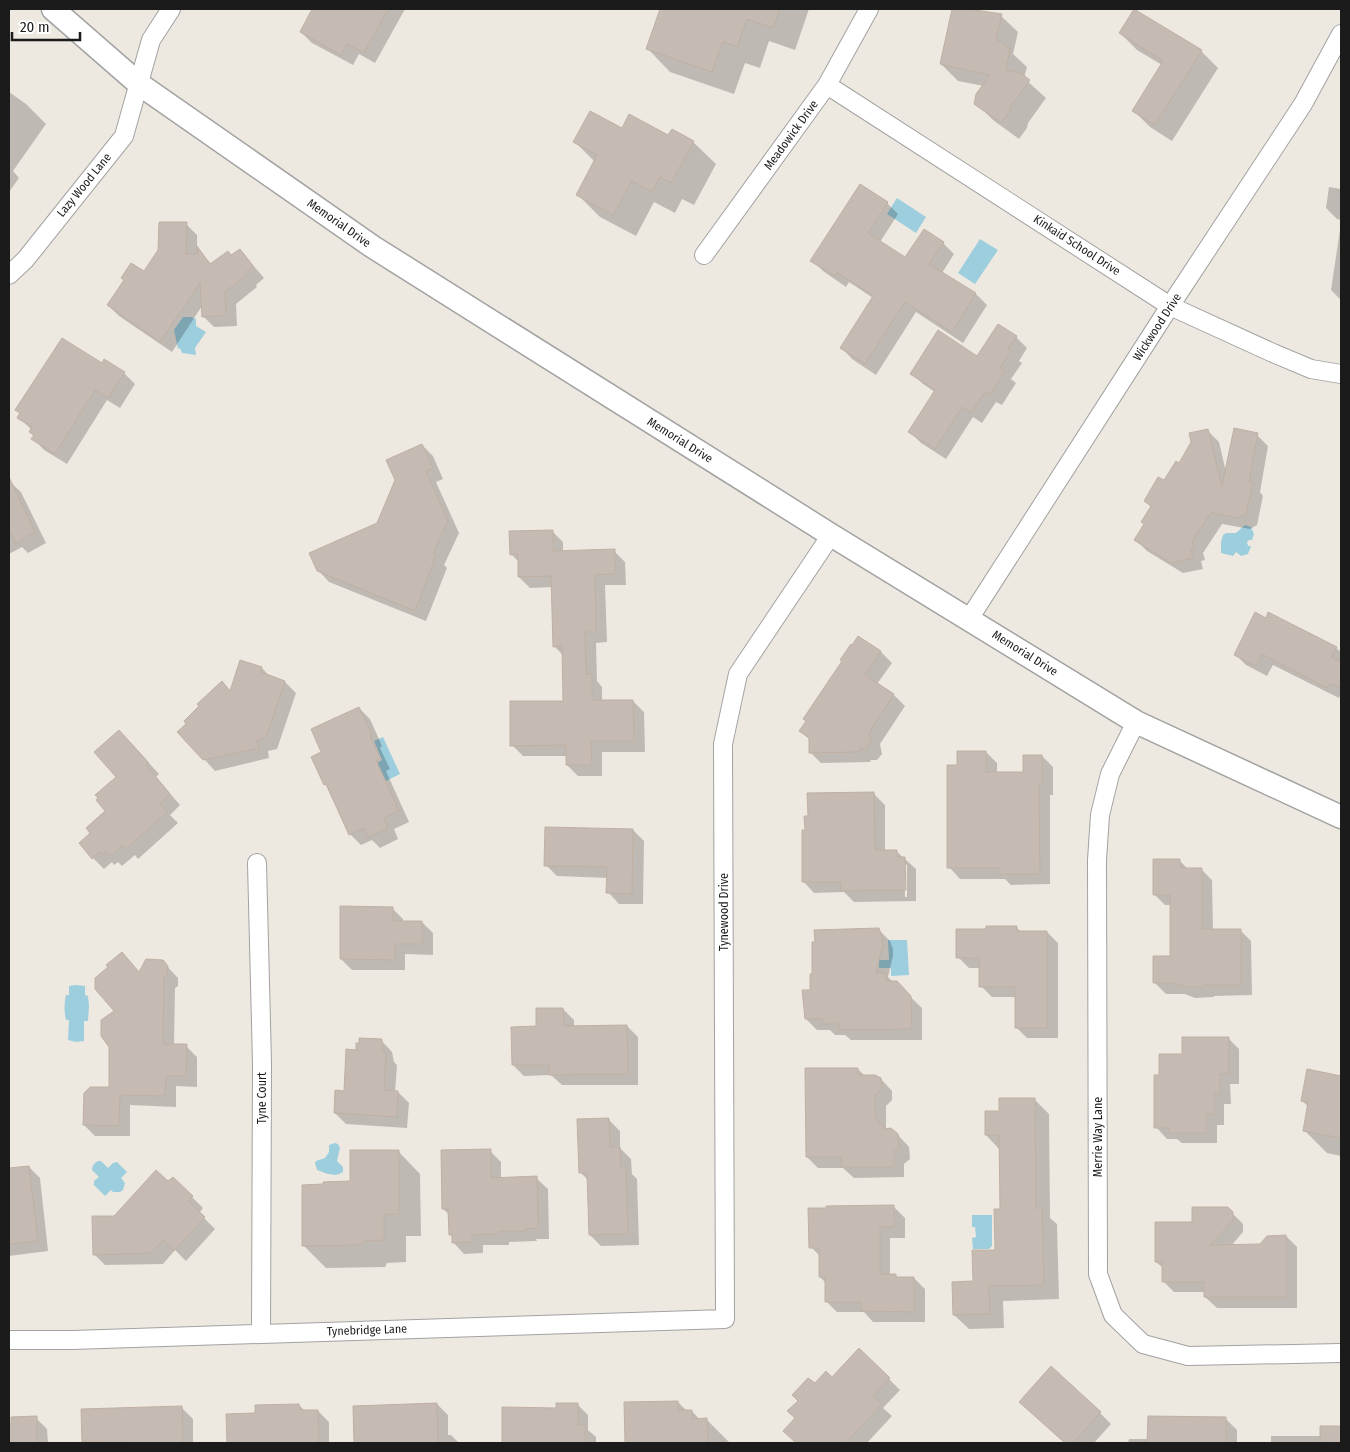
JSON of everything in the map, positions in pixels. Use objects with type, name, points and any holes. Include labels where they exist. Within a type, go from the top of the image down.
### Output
[{"type":"street","name":"Memorial Drive","points":[[53,9],[139,84],[373,247],[831,535],[1136,722],[1341,817]]},
{"type":"street","name":"Lazy Wood Lane","points":[[9,275],[24,260],[124,136],[152,40],[171,9]]},
{"type":"street","name":"Meadowick Drive","points":[[704,255],[827,85],[869,9]]},
{"type":"street","name":"Wickwood Drive","points":[[969,619],[1302,104],[1341,34]]},
{"type":"street","name":"Kinkaid School Drive","points":[[827,85],[1170,306],[1288,360],[1312,369],[1341,374]]},
{"type":"street","name":"Tynewood Drive","points":[[725,1319],[723,744],[738,674],[831,535]]},
{"type":"street","name":"Merrie Way Lane","points":[[1136,722],[1110,774],[1100,815],[1097,860],[1098,1274],[1112,1316],[1143,1344],[1188,1356],[1341,1353]]},
{"type":"street","name":"Tyne Court","points":[[257,864],[262,1063],[261,1333]]},
{"type":"street","name":"Tynebridge Lane","points":[[9,1340],[72,1340],[725,1319]]},
{"type":"water","points":[[897,198],[926,217],[916,233],[887,214]]},
{"type":"water","points":[[980,239],[998,250],[975,284],[958,273]]},
{"type":"water","points":[[183,317],[196,319],[196,326],[206,332],[195,348],[196,355],[182,353],[180,348],[178,349],[174,330]]},
{"type":"water","points":[[1245,525],[1251,527],[1254,534],[1252,540],[1247,542],[1248,546],[1251,546],[1248,554],[1241,556],[1236,552],[1233,556],[1221,553],[1223,535],[1226,533],[1236,533]]},
{"type":"water","points":[[383,737],[400,774],[386,781],[377,763],[382,760],[374,741]]},
{"type":"water","points":[[888,940],[907,940],[909,975],[891,976],[891,968],[879,968],[879,960],[889,960]]},
{"type":"water","points":[[69,986],[85,986],[85,995],[88,996],[89,1006],[88,1021],[84,1021],[84,1041],[76,1042],[68,1040],[69,1020],[66,1020],[65,1007],[66,995],[69,995]]},
{"type":"water","points":[[335,1143],[340,1148],[337,1161],[343,1167],[343,1172],[333,1175],[317,1170],[316,1161],[325,1158],[329,1152],[329,1145]]},
{"type":"water","points":[[98,1161],[101,1161],[108,1168],[117,1162],[127,1172],[121,1178],[125,1183],[123,1190],[113,1192],[111,1190],[105,1196],[94,1185],[94,1181],[99,1177],[92,1169]]},
{"type":"water","points":[[972,1215],[992,1215],[992,1246],[989,1249],[973,1249],[972,1238],[976,1237],[975,1227],[972,1227]]},
{"type":"building","points":[[312,9],[388,9],[364,53],[347,44],[341,55],[300,32]]},
{"type":"building","points":[[660,9],[780,9],[773,28],[747,19],[737,47],[723,41],[712,72],[646,49]]},
{"type":"building","points":[[952,9],[968,9],[1002,14],[996,39],[1010,49],[1006,70],[1021,73],[1030,80],[1001,123],[974,104],[976,94],[990,75],[940,64]]},
{"type":"building","points":[[1134,9],[1202,50],[1155,125],[1132,111],[1163,61],[1119,33]]},
{"type":"building","points":[[590,111],[622,128],[629,114],[668,135],[672,129],[694,141],[671,183],[660,177],[652,192],[632,181],[613,215],[576,195],[597,155],[573,142]]},
{"type":"building","points":[[860,184],[888,202],[868,233],[905,257],[924,229],[944,242],[929,264],[976,293],[952,332],[905,302],[865,364],[840,348],[873,296],[837,272],[835,276],[810,261]]},
{"type":"building","points":[[159,222],[187,222],[186,254],[198,254],[197,246],[210,264],[228,251],[231,255],[240,249],[254,267],[225,292],[226,315],[202,317],[200,283],[160,342],[107,305],[124,280],[121,278],[131,263],[144,271],[158,250]]},
{"type":"building","points":[[998,324],[1017,336],[1008,349],[1011,351],[1000,368],[1005,371],[990,395],[985,392],[971,413],[962,407],[935,449],[908,432],[935,390],[910,374],[938,330],[977,356]]},
{"type":"building","points":[[62,338],[102,363],[104,359],[125,372],[108,398],[95,390],[55,454],[31,439],[34,435],[29,432],[32,427],[17,418],[20,413],[15,410]]},
{"type":"building","points":[[1234,428],[1258,433],[1249,482],[1253,483],[1246,514],[1239,518],[1211,513],[1192,541],[1194,549],[1191,550],[1193,558],[1171,563],[1134,540],[1144,524],[1141,522],[1151,506],[1144,501],[1158,477],[1164,480],[1176,461],[1179,463],[1191,442],[1189,433],[1208,429],[1222,486]]},
{"type":"building","points":[[422,444],[433,468],[426,471],[448,521],[433,553],[436,556],[415,611],[317,571],[309,553],[377,523],[395,480],[386,460]]},
{"type":"building","points":[[9,477],[35,532],[16,543],[9,529]]},
{"type":"building","points":[[553,530],[553,551],[615,549],[615,574],[595,575],[596,632],[585,632],[586,674],[592,674],[592,700],[633,700],[634,741],[591,741],[592,765],[566,765],[566,745],[510,746],[510,701],[563,701],[562,646],[553,647],[551,576],[518,577],[518,554],[510,555],[509,531]]},
{"type":"building","points":[[1255,612],[1266,618],[1268,612],[1337,647],[1331,657],[1341,662],[1341,688],[1330,683],[1327,688],[1262,654],[1256,666],[1234,655]]},
{"type":"building","points":[[858,636],[881,651],[865,675],[894,694],[869,733],[871,742],[866,749],[860,749],[859,752],[809,753],[809,738],[799,731],[806,721],[803,719],[842,661],[840,660]]},
{"type":"building","points":[[240,660],[262,667],[261,672],[285,681],[266,738],[257,740],[259,748],[203,760],[177,732],[186,724],[184,721],[199,706],[197,704],[222,681],[230,691]]},
{"type":"building","points":[[359,707],[380,758],[376,760],[399,811],[384,818],[388,828],[368,837],[364,828],[349,835],[326,784],[324,785],[311,757],[321,752],[311,729]]},
{"type":"building","points":[[119,730],[148,762],[146,765],[170,794],[160,803],[167,812],[126,849],[123,845],[110,856],[106,851],[102,855],[100,852],[92,859],[79,843],[90,833],[86,828],[105,811],[96,800],[98,798],[95,795],[116,777],[94,752]]},
{"type":"building","points":[[957,751],[986,751],[986,772],[1023,772],[1023,755],[1042,755],[1042,785],[1039,785],[1040,874],[999,874],[999,868],[947,868],[947,765],[957,765]]},
{"type":"building","points":[[874,792],[875,850],[897,850],[897,857],[905,857],[906,890],[841,891],[841,882],[802,882],[802,830],[805,830],[804,816],[808,816],[807,793]]},
{"type":"building","points":[[545,827],[633,829],[632,894],[606,893],[607,867],[544,866]]},
{"type":"building","points":[[1153,859],[1180,859],[1180,868],[1202,868],[1202,929],[1241,929],[1241,985],[1183,987],[1183,985],[1175,985],[1175,983],[1153,983],[1153,956],[1170,956],[1170,895],[1153,895]]},
{"type":"building","points":[[340,906],[393,907],[393,921],[422,921],[422,944],[395,944],[395,960],[340,959]]},
{"type":"building","points":[[986,926],[1017,926],[1017,931],[1047,931],[1047,1028],[1015,1028],[1015,987],[979,987],[979,958],[956,958],[956,929],[986,929]]},
{"type":"building","points":[[879,928],[883,944],[876,973],[886,973],[886,981],[897,981],[911,996],[912,1029],[839,1030],[839,1024],[823,1024],[823,1019],[805,1019],[802,990],[810,990],[812,942],[815,942],[814,930]]},
{"type":"building","points":[[122,952],[139,972],[146,959],[163,960],[168,966],[167,975],[164,977],[163,1044],[187,1044],[186,1076],[166,1076],[165,1096],[120,1095],[119,1126],[83,1125],[84,1093],[90,1087],[109,1087],[109,1047],[101,1036],[101,1020],[114,1011],[95,989],[95,978],[108,967],[106,965]]},
{"type":"building","points":[[536,1008],[563,1008],[564,1026],[627,1025],[628,1074],[549,1075],[549,1065],[512,1065],[511,1027],[536,1026]]},
{"type":"building","points":[[1182,1037],[1229,1037],[1229,1073],[1220,1074],[1220,1093],[1214,1093],[1214,1114],[1206,1114],[1206,1133],[1169,1133],[1169,1128],[1154,1128],[1154,1075],[1159,1075],[1159,1054],[1182,1054]]},
{"type":"building","points":[[359,1038],[382,1039],[383,1053],[386,1053],[384,1090],[398,1091],[397,1117],[334,1113],[335,1090],[344,1091],[346,1049],[356,1050],[356,1043],[359,1043]]},
{"type":"building","points":[[805,1068],[858,1068],[858,1075],[875,1075],[881,1078],[882,1089],[875,1095],[875,1117],[885,1129],[891,1128],[898,1134],[899,1147],[894,1152],[894,1167],[841,1167],[841,1157],[806,1157]]},
{"type":"building","points":[[1307,1069],[1341,1076],[1341,1138],[1303,1131],[1308,1102],[1301,1101]]},
{"type":"building","points":[[999,1098],[1035,1098],[1036,1208],[1042,1208],[1044,1285],[989,1286],[990,1314],[953,1315],[952,1282],[973,1281],[972,1250],[995,1250],[994,1209],[1000,1209],[999,1135],[985,1135],[985,1111],[999,1111]]},
{"type":"building","points":[[609,1118],[610,1147],[620,1147],[621,1167],[626,1167],[628,1234],[589,1235],[587,1173],[579,1173],[577,1119]]},
{"type":"building","points":[[491,1149],[491,1178],[537,1176],[538,1228],[526,1229],[526,1231],[499,1231],[499,1234],[472,1235],[472,1242],[452,1243],[452,1235],[449,1235],[448,1209],[442,1209],[441,1150]]},
{"type":"building","points":[[350,1150],[399,1150],[399,1214],[384,1214],[384,1240],[365,1241],[362,1245],[302,1246],[302,1185],[350,1181]]},
{"type":"building","points":[[29,1166],[38,1241],[9,1244],[9,1168]]},
{"type":"building","points":[[156,1170],[168,1181],[173,1177],[193,1196],[188,1201],[205,1217],[174,1251],[163,1240],[151,1253],[93,1255],[92,1216],[114,1216]]},
{"type":"building","points":[[894,1205],[894,1227],[880,1227],[880,1274],[896,1274],[896,1277],[914,1277],[914,1312],[861,1311],[861,1302],[825,1302],[825,1277],[819,1277],[819,1248],[809,1248],[808,1208]]},
{"type":"building","points":[[1192,1207],[1228,1207],[1233,1212],[1233,1221],[1210,1245],[1260,1244],[1267,1236],[1286,1235],[1286,1297],[1204,1297],[1204,1282],[1162,1282],[1162,1262],[1155,1262],[1155,1222],[1192,1222]]},
{"type":"building","points":[[859,1348],[890,1378],[873,1396],[882,1404],[846,1443],[796,1443],[783,1431],[795,1418],[787,1411],[798,1401],[792,1395],[808,1378],[815,1383],[826,1371],[832,1377]]},
{"type":"building","points":[[1051,1366],[1101,1412],[1073,1443],[1065,1443],[1019,1402]]},
{"type":"building","points":[[678,1401],[678,1410],[692,1410],[692,1419],[707,1418],[708,1443],[625,1443],[624,1402]]},
{"type":"building","points":[[437,1403],[438,1443],[354,1443],[353,1406]]},
{"type":"building","points":[[556,1403],[578,1403],[578,1425],[585,1425],[585,1443],[502,1443],[502,1407],[556,1408]]},
{"type":"building","points":[[299,1404],[300,1410],[318,1410],[319,1443],[227,1443],[226,1414],[255,1413],[255,1405]]},
{"type":"building","points":[[182,1406],[183,1443],[82,1442],[81,1409]]},
{"type":"building","points":[[37,1416],[37,1443],[9,1443],[11,1417]]},
{"type":"building","points":[[1148,1416],[1226,1417],[1226,1443],[1147,1443]]},
{"type":"building","points":[[1320,1426],[1341,1426],[1341,1443],[1320,1443]]}]
